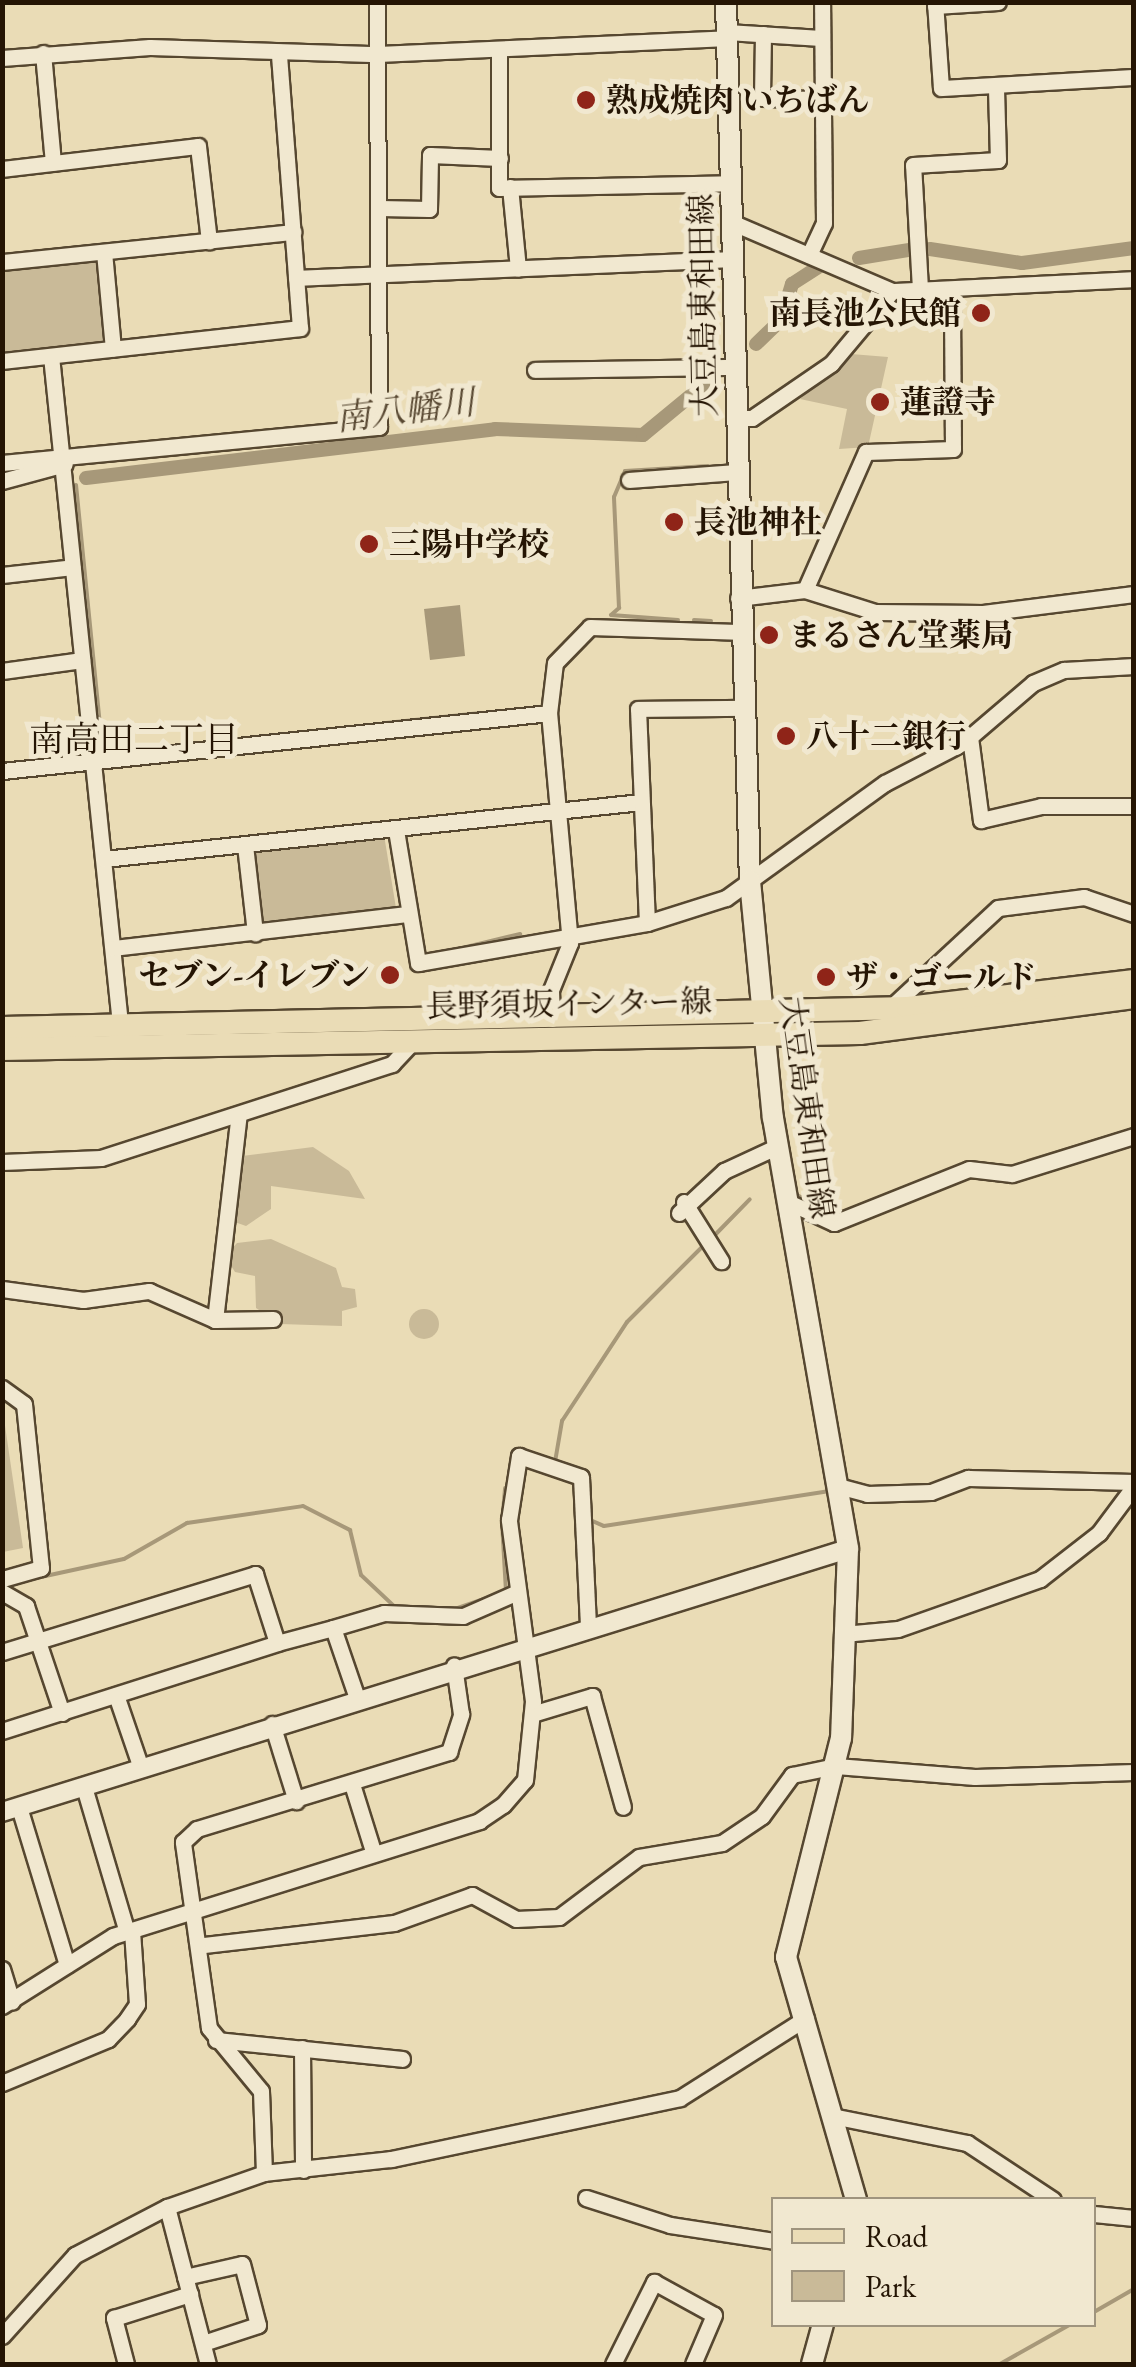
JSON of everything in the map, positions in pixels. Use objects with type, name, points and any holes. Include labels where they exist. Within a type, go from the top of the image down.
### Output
[{"type":"main road","name":"大豆島東和田線","points":[[726,2],[737,632],[750,881],[786,1201],[848,1548],[836,1766],[790,1919],[786,1957],[837,2117],[855,2197]]},
{"type":"main road","name":"長野須坂インター線","points":[[2,1049],[415,1039],[763,1023],[1134,981]]},
{"type":"main road","name":"長野須坂インター線","points":[[2,1028],[552,1019],[918,1030],[1134,997]]},
{"type":"main road","points":[[812,2364],[823,2327]]},
{"type":"street","points":[[2,463],[65,464],[379,427],[377,2]]},
{"type":"street","points":[[809,256],[824,223],[819,99],[822,2]]},
{"type":"street","points":[[998,2],[935,4],[941,88],[1134,77]]},
{"type":"street","points":[[764,34],[762,98],[819,99]]},
{"type":"street","points":[[2,58],[42,53],[498,51],[764,34],[820,38]]},
{"type":"street","points":[[498,51],[500,188],[730,183]]},
{"type":"street","points":[[2,362],[300,328],[279,52]]},
{"type":"street","points":[[42,53],[52,163]]},
{"type":"street","points":[[920,289],[913,165],[998,160],[996,87]]},
{"type":"street","points":[[2,169],[198,146],[209,241]]},
{"type":"street","points":[[380,208],[429,209],[430,155],[500,158]]},
{"type":"street","points":[[510,187],[518,269]]},
{"type":"street","points":[[730,222],[892,291],[1134,279]]},
{"type":"street","points":[[2,262],[293,232]]},
{"type":"street","points":[[104,252],[113,349]]},
{"type":"street","points":[[296,278],[381,278],[732,259]]},
{"type":"street","points":[[805,590],[866,452],[952,449],[952,288]]},
{"type":"street","points":[[736,418],[752,418],[832,364],[892,291]]},
{"type":"street","points":[[51,356],[122,1048]]},
{"type":"street","points":[[536,370],[734,367]]},
{"type":"street","points":[[2,481],[65,464]]},
{"type":"street","points":[[629,480],[736,472]]},
{"type":"street","points":[[2,575],[73,567]]},
{"type":"street","points":[[738,598],[805,590],[875,612],[983,613],[1134,594]]},
{"type":"street","points":[[552,1019],[569,934],[549,713],[555,664],[590,627],[737,632]]},
{"type":"street","points":[[2,670],[82,660]]},
{"type":"street","points":[[396,830],[406,914],[418,963],[569,934],[648,924],[750,881],[885,783],[970,737],[1033,683],[1064,670],[1134,666]]},
{"type":"street","points":[[648,924],[638,710],[741,708]]},
{"type":"street","points":[[2,772],[549,713]]},
{"type":"street","points":[[970,737],[980,820],[1041,806],[1134,806]]},
{"type":"street","points":[[104,859],[641,802]]},
{"type":"street","points":[[245,844],[255,933]]},
{"type":"street","points":[[890,1008],[998,908],[1084,896],[1134,914]]},
{"type":"street","points":[[113,948],[406,914]]},
{"type":"street","points":[[2,1162],[101,1158],[404,1059],[415,1039]]},
{"type":"street","points":[[215,1320],[239,1114]]},
{"type":"street","points":[[786,1201],[834,1224],[969,1169],[1012,1174],[1134,1136]]},
{"type":"street","points":[[721,1261],[682,1208],[778,1146]]},
{"type":"street","points":[[2,1288],[83,1300],[149,1291],[215,1320],[273,1320]]},
{"type":"street","points":[[2,1388],[24,1404],[40,1568],[2,1579]]},
{"type":"street","points":[[2,1969],[7,2004],[130,1931],[374,1854],[503,1805],[525,1780],[532,1714],[509,1520],[518,1456],[581,1477],[588,1626]]},
{"type":"street","points":[[838,1486],[867,1494],[931,1492],[968,1478],[1134,1484]]},
{"type":"street","points":[[843,1634],[898,1629],[1040,1579],[1098,1533],[1134,1484]]},
{"type":"street","points":[[67,1965],[11,1809],[524,1643],[848,1548]]},
{"type":"street","points":[[2,1652],[255,1574],[277,1643]]},
{"type":"street","points":[[2,1592],[26,1606],[62,1712]]},
{"type":"street","points":[[2,1732],[277,1643],[384,1613],[464,1616],[518,1592]]},
{"type":"street","points":[[334,1628],[358,1698]]},
{"type":"street","points":[[264,2173],[261,2092],[216,2040],[204,1945],[181,1862],[188,1836],[352,1784],[456,1745],[454,1666]]},
{"type":"street","points":[[116,1695],[141,1768]]},
{"type":"street","points":[[532,1714],[592,1696],[623,1808]]},
{"type":"street","points":[[272,1724],[296,1801]]},
{"type":"street","points":[[204,1945],[394,1923],[472,1896],[516,1919],[560,1917],[639,1856],[722,1843],[762,1816],[792,1775],[836,1766],[975,1776],[1134,1772]]},
{"type":"street","points":[[352,1784],[374,1854]]},
{"type":"street","points":[[2,2083],[108,2038],[138,2004],[130,1931],[84,1787]]},
{"type":"street","points":[[2,2336],[75,2255],[167,2207],[264,2173],[303,2170],[680,2098],[806,2018]]},
{"type":"street","points":[[216,2040],[402,2059]]},
{"type":"street","points":[[302,2048],[303,2170]]},
{"type":"street","points":[[837,2117],[967,2142],[1049,2197]]},
{"type":"street","points":[[586,2198],[670,2225],[771,2241]]},
{"type":"street","points":[[167,2207],[206,2356]]},
{"type":"street","points":[[1096,2214],[1134,2218]]},
{"type":"street","points":[[185,2277],[242,2264],[258,2325],[190,2364]]},
{"type":"street","points":[[613,2364],[654,2282],[714,2315],[694,2364]]},
{"type":"street","points":[[126,2364],[114,2318],[190,2294]]},
{"type":"green space","points":[[101,261],[109,345],[3,355],[3,271]]},
{"type":"green space","points":[[851,354],[888,357],[868,447],[839,449],[847,409],[800,399]]},
{"type":"green space","points":[[384,835],[396,908],[256,922],[254,849]]},
{"type":"green space","points":[[313,1147],[349,1171],[365,1199],[271,1186],[271,1209],[246,1226],[229,1220],[242,1156]]},
{"type":"green space","points":[[271,1239],[336,1268],[342,1287],[355,1289],[357,1307],[342,1311],[342,1326],[280,1324],[256,1308],[255,1276],[235,1272],[225,1256],[237,1243]]},
{"type":"green space","points":[[424,1309],[434,1314],[439,1324],[434,1334],[424,1339],[414,1334],[409,1324],[414,1314]]},
{"type":"green space","points":[[3,1412],[23,1548],[2,1552]]},
{"type":"shaded area","points":[[460,605],[465,656],[430,660],[424,609]]},
{"type":"waterway","name":"南八幡川","points":[[930,249],[1022,263],[1134,248]]},
{"type":"waterway","name":"南八幡川","points":[[859,258],[909,250]]},
{"type":"waterway","name":"南八幡川","points":[[756,344],[781,320],[792,284],[820,266]]},
{"type":"waterway","points":[[891,300],[944,297]]},
{"type":"waterway","name":"南八幡川","points":[[86,478],[495,429],[643,435],[712,378]]},
{"type":"waterway","points":[[678,620],[611,615],[619,608],[614,497],[625,471],[708,466]]},
{"type":"waterway","points":[[76,485],[102,747],[132,750]]},
{"type":"waterway","points":[[694,620],[711,621]]},
{"type":"waterway","points":[[386,723],[480,713]]},
{"type":"waterway","points":[[458,949],[520,934]]},
{"type":"waterway","points":[[1028,1161],[1114,1135]]},
{"type":"waterway","points":[[797,1195],[828,1212]]},
{"type":"waterway","points":[[712,1238],[750,1199]]},
{"type":"waterway","points":[[555,1462],[562,1421],[627,1322],[705,1244]]},
{"type":"waterway","points":[[503,1512],[505,1488]]},
{"type":"waterway","points":[[588,1519],[604,1526],[831,1491]]},
{"type":"waterway","points":[[27,1580],[124,1559],[187,1523],[303,1506],[350,1530],[361,1575],[396,1608]]},
{"type":"waterway","points":[[502,1522],[506,1591]]},
{"type":"waterway","points":[[455,1609],[498,1594]]},
{"type":"waterway","points":[[1096,2311],[1134,2289]]},
{"type":"waterway","points":[[1000,2364],[1066,2327]]},
{"type":"place","name":"熟成焼肉 いちばん","points":[[586,100]]},
{"type":"place","name":"南長池公民館","points":[[981,313]]},
{"type":"place","name":"蓮證寺","points":[[880,402]]},
{"type":"place","name":"長池神社","points":[[674,522]]},
{"type":"place","name":"三陽中学校","points":[[369,544]]},
{"type":"place","name":"まるさん堂薬局","points":[[769,635]]},
{"type":"place","name":"八十二銀行","points":[[786,736]]},
{"type":"place","name":"セブン-イレブン","points":[[390,975]]},
{"type":"place","name":"ザ・ゴールド","points":[[826,977]]},
{"type":"district","name":"南高田二丁目","points":[[134,739]]}]
